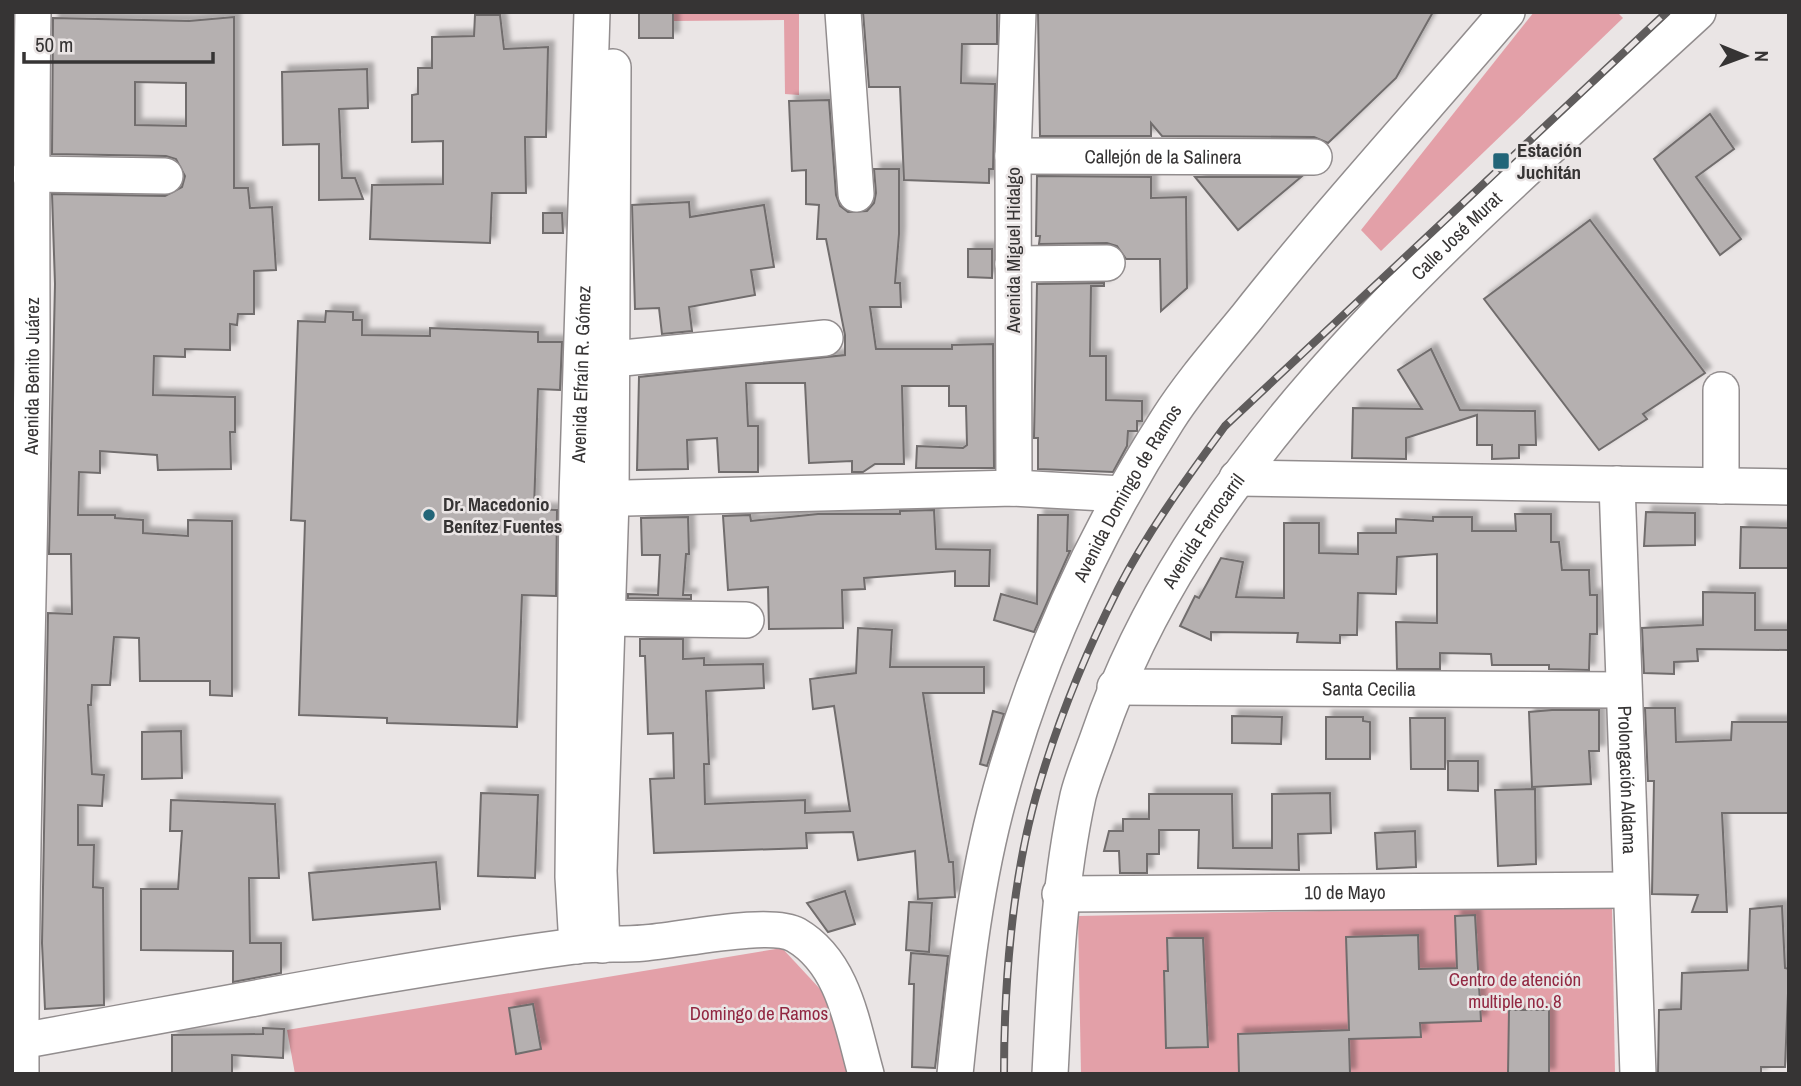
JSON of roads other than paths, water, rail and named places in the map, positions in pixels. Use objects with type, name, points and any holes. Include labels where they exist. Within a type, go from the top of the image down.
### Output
[{"type":"street","name":"Avenida Benito Juárez","points":[[20,1057],[22,359],[30,174],[33,12]]},
{"type":"street","name":"Avenida Efraín R. Gómez","points":[[589,945],[573,877],[594,499],[592,12]]},
{"type":"street","name":"Avenida Efraín R. Gómez","points":[[589,945],[598,872],[605,618],[594,499],[613,359],[613,12]]},
{"type":"street","points":[[843,12],[856,194]]},
{"type":"street","name":"Avenida Miguel Hidalgo","points":[[1014,488],[1013,156],[1018,12]]},
{"type":"street","name":"Avenida Domingo de Ramos","points":[[955,1074],[967,957],[994,814],[1030,695],[1081,573],[1122,494],[1170,416],[1324,219],[1507,12]]},
{"type":"street","name":"Calle José Murat","points":[[1237,478],[1372,320],[1448,245],[1698,12]]},
{"type":"street","name":"Callejón de la Salinera","points":[[1013,156],[1314,158]]},
{"type":"street","points":[[30,174],[165,176]]},
{"type":"street","points":[[1013,264],[1107,263]]},
{"type":"street","points":[[613,359],[825,338]]},
{"type":"street","points":[[1721,390],[1721,486]]},
{"type":"street","name":"Avenida Ferrocarril","points":[[1050,1074],[1060,894],[1079,793],[1115,687],[1166,584],[1237,478],[1452,484],[1789,487]]},
{"type":"street","name":"Prolongación Aldama","points":[[1617,484],[1638,1074]]},
{"type":"street","points":[[594,499],[1014,488],[1122,494]]},
{"type":"street","points":[[605,618],[746,620]]},
{"type":"street","name":"Santa Cecilia","points":[[1115,687],[1623,690]]},
{"type":"street","name":"10 de Mayo","points":[[1060,894],[1630,890]]},
{"type":"street","points":[[20,1057],[589,945],[644,943],[750,930],[794,934],[821,956],[841,986],[866,1074]]},
{"type":"railway","points":[[1004,1074],[1006,1005],[1015,898],[1036,796],[1062,716],[1083,664],[1118,589],[1142,546],[1225,426],[1667,12]]},
{"type":"place","name":"Estación Juchitán","points":[[1501,161]]},
{"type":"place","name":"Dr. Macedonio Benítez Fuentes","points":[[429,515]]},
{"type":"park label","name":"Centro de atención multiple no. 8","points":[[1515,990]]},
{"type":"park label","name":"Domingo de Ramos","points":[[759,1013]]}]
